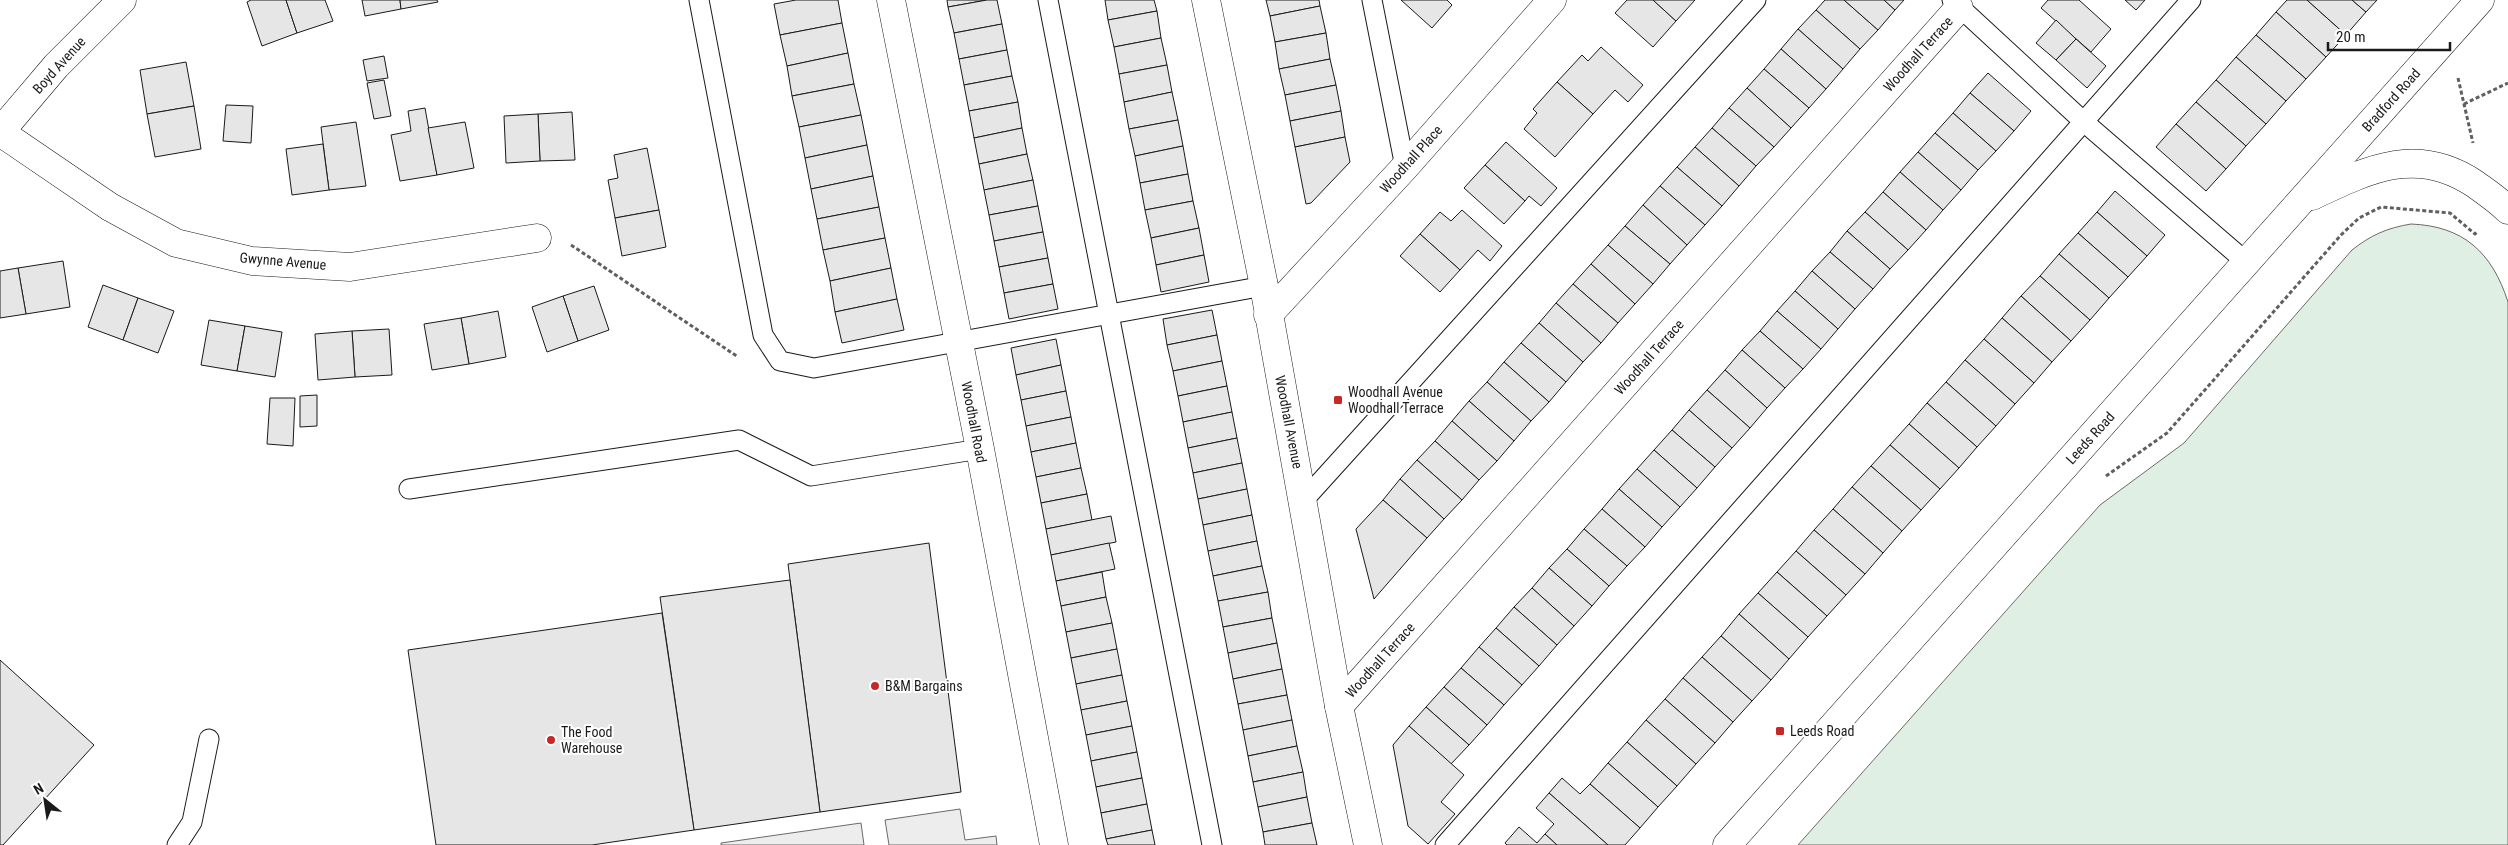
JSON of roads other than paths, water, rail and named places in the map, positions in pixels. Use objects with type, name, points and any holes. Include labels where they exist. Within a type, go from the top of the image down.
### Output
[{"type":"main road","name":"Boyd Avenue","points":[[0,132],[56,66],[122,0]]},
{"type":"main road","name":"Woodhall Road","points":[[891,0],[980,449],[1054,845]]},
{"type":"main road","name":"Woodhall Avenue","points":[[1206,0],[1264,286],[1304,501],[1339,706],[1368,845]]},
{"type":"main road","name":"Woodhall Place","points":[[1268,315],[1405,167],[1552,0]]},
{"type":"main road","name":"Bradford Road","points":[[2302,200],[2480,0]]},
{"type":"main road","name":"Woodhall Terrace","points":[[1339,706],[1955,4]]},
{"type":"main road","name":"Gwynne Avenue","points":[[0,132],[110,207],[176,243],[252,261],[350,266],[537,238]]},
{"type":"main road","name":"Leeds Road","points":[[1726,845],[2302,200],[2352,177],[2385,166],[2419,163],[2446,168],[2487,192],[2508,210]]},
{"type":"lane","points":[[699,0],[763,335],[780,361],[814,368],[1109,316],[1264,286]]},
{"type":"lane","points":[[1048,0],[1212,845]]},
{"type":"lane","points":[[1372,0],[1405,167]]},
{"type":"lane","points":[[1304,501],[1756,0]]},
{"type":"lane","points":[[1445,845],[2191,0]]},
{"type":"lane","points":[[1955,4],[2084,122],[2246,262]]},
{"type":"lane","points":[[409,489],[738,440],[812,476],[980,449]]},
{"type":"lane","points":[[178,845],[192,822],[209,739]]},
{"type":"place","name":"Woodhall Avenue Woodhall Terrace","points":[[1338,400]]},
{"type":"place","name":"B&M Bargains","points":[[875,686]]},
{"type":"place","name":"Leeds Road","points":[[1780,731]]},
{"type":"place","name":"The Food Warehouse","points":[[551,740]]}]
